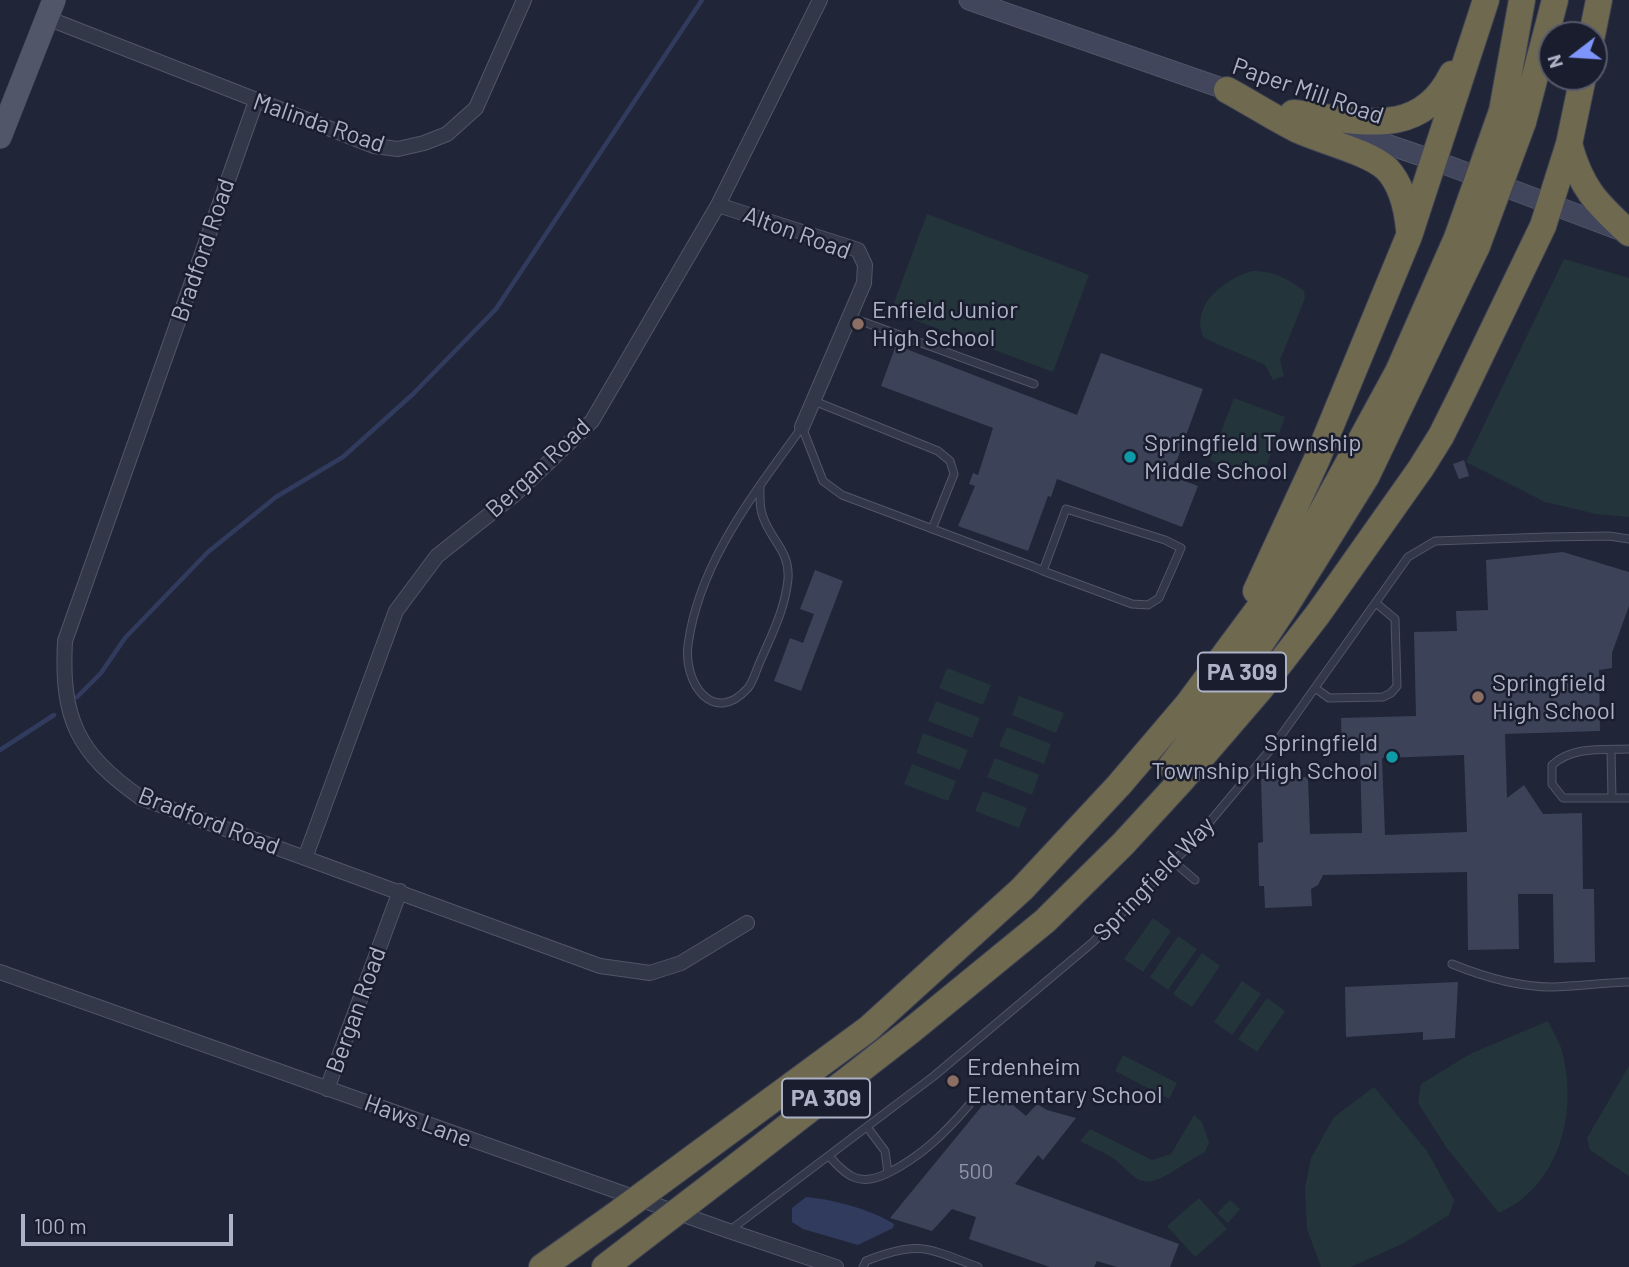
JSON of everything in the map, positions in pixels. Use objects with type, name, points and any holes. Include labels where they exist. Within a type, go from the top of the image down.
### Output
[{"type":"highway","name":"PA 309","points":[[1513,117],[1522,0]]},
{"type":"highway","name":"PA 309","points":[[606,1267],[913,1029],[1042,910],[1135,813],[1224,698],[1285,607],[1366,477],[1467,242],[1555,0]]},
{"type":"highway","points":[[1594,21],[1598,0]]},
{"type":"highway","points":[[1293,113],[1385,122],[1416,115],[1428,108],[1445,88],[1483,10]]},
{"type":"highway","points":[[1230,647],[1317,459],[1409,236],[1483,10]]},
{"type":"highway","points":[[1227,90],[1299,130],[1380,164],[1392,175],[1401,191],[1408,216],[1409,236]]},
{"type":"highway","points":[[913,1029],[1045,921],[1123,844],[1261,688],[1318,614],[1441,436],[1543,226],[1569,144],[1580,91]]},
{"type":"highway","points":[[1569,144],[1585,187],[1629,233]]},
{"type":"highway","name":"PA 309","points":[[542,1267],[868,1029],[1022,889],[1119,785],[1188,704],[1274,588],[1313,528],[1467,242]]},
{"type":"main road","name":"Paper Mill Road","points":[[969,0],[1433,160],[1629,233]]},
{"type":"main road","points":[[0,137],[50,9]]},
{"type":"street","name":"Malinda Road","points":[[50,9],[256,101],[374,146],[398,149],[424,144],[447,134],[477,108],[524,0]]},
{"type":"street","name":"Bergan Road","points":[[305,858],[396,611],[437,556],[514,495],[592,421],[718,205],[820,0]]},
{"type":"street","name":"Bradford Road","points":[[256,101],[65,641],[63,678],[69,710],[78,735],[94,758],[115,780],[141,799],[600,966],[650,973],[681,964],[747,923]]},
{"type":"street","name":"Alton Road","points":[[718,205],[858,250],[865,265],[864,283],[802,427]]},
{"type":"street","name":"Bergan Road","points":[[327,1088],[400,891]]},
{"type":"street","name":"Haws Lane","points":[[0,972],[836,1267]]},
{"type":"lane","points":[[850,316],[1034,384]]},
{"type":"lane","points":[[814,401],[938,451],[950,461],[954,474],[932,529]]},
{"type":"lane","points":[[760,486],[763,517],[789,565],[786,593],[782,612],[749,687],[733,699],[720,703],[706,699],[698,692],[689,674],[687,647],[699,595],[721,546],[760,486],[802,427]]},
{"type":"lane","points":[[802,427],[823,481],[842,495],[1127,603],[1148,605],[1159,598],[1181,548],[1165,540],[1066,509],[1043,571]]},
{"type":"lane","name":"Springfield Way","points":[[729,1231],[934,1076],[1092,943],[1174,862],[1275,744],[1408,556],[1435,541],[1609,536],[1629,539]]},
{"type":"lane","points":[[1315,688],[1329,698],[1383,697],[1397,686],[1395,619],[1376,603]]},
{"type":"lane","points":[[1629,749],[1582,750],[1562,756],[1552,765],[1552,783],[1563,798],[1629,798]]},
{"type":"lane","points":[[1611,750],[1612,798]]},
{"type":"lane","points":[[1174,862],[1195,880]]},
{"type":"lane","points":[[1452,964],[1484,977],[1525,985],[1551,987],[1629,982]]},
{"type":"lane","points":[[829,1156],[850,1177],[862,1180],[878,1178],[921,1154],[938,1140],[969,1105]]},
{"type":"lane","points":[[867,1127],[885,1151],[888,1173]]},
{"type":"lane","points":[[863,1267],[866,1261],[910,1247],[930,1249],[978,1267]]},
{"type":"shaded area","points":[[927,214],[1089,275],[1053,372],[891,311]]},
{"type":"shaded area","points":[[1564,259],[1629,278],[1629,517],[1596,514],[1545,502],[1466,462]]},
{"type":"shaded area","points":[[1252,271],[1280,276],[1304,291],[1305,298],[1280,360],[1284,376],[1273,380],[1265,365],[1204,338],[1201,326],[1201,315],[1212,295],[1231,280]]},
{"type":"shaded area","points":[[1234,398],[1285,417],[1261,480],[1210,460]]},
{"type":"shaded area","points":[[947,668],[991,685],[983,705],[939,688]]},
{"type":"shaded area","points":[[1019,696],[1064,713],[1056,733],[1012,715]]},
{"type":"shaded area","points":[[936,701],[980,718],[972,738],[928,721]]},
{"type":"shaded area","points":[[1007,727],[1051,744],[1044,764],[999,746]]},
{"type":"shaded area","points":[[923,733],[968,750],[960,770],[916,753]]},
{"type":"shaded area","points":[[995,758],[1039,775],[1032,795],[987,777]]},
{"type":"shaded area","points":[[912,764],[956,781],[948,801],[904,784]]},
{"type":"shaded area","points":[[983,791],[1027,808],[1019,828],[975,811]]},
{"type":"shaded area","points":[[1153,918],[1171,931],[1143,972],[1124,959]]},
{"type":"shaded area","points":[[1178,936],[1197,949],[1168,990],[1150,977]]},
{"type":"shaded area","points":[[1202,953],[1220,966],[1192,1007],[1173,994]]},
{"type":"shaded area","points":[[1242,981],[1261,994],[1232,1035],[1214,1022]]},
{"type":"shaded area","points":[[1267,998],[1285,1011],[1257,1052],[1238,1039]]},
{"type":"shaded area","points":[[1548,1021],[1559,1042],[1566,1074],[1568,1094],[1563,1133],[1557,1152],[1536,1185],[1519,1201],[1499,1213],[1446,1147],[1418,1103],[1421,1084],[1470,1054]]},
{"type":"shaded area","points":[[1123,1055],[1177,1083],[1169,1099],[1115,1071]]},
{"type":"shaded area","points":[[1629,1066],[1629,1176],[1590,1150],[1587,1138]]},
{"type":"shaded area","points":[[1374,1087],[1427,1151],[1454,1200],[1449,1215],[1404,1243],[1351,1267],[1321,1267],[1307,1229],[1305,1188],[1311,1158],[1334,1117]]},
{"type":"shaded area","points":[[1194,1115],[1202,1122],[1209,1143],[1204,1153],[1153,1181],[1140,1180],[1110,1156],[1080,1141],[1090,1129],[1152,1160],[1171,1154]]},
{"type":"shaded area","points":[[1199,1198],[1227,1229],[1195,1257],[1167,1226]]},
{"type":"shaded area","points":[[1230,1200],[1240,1209],[1228,1223],[1217,1213]]},
{"type":"water","points":[[806,1197],[864,1210],[894,1224],[893,1228],[858,1245],[803,1229],[792,1222],[792,1208]]},
{"type":"building","name":"Springfield Township Middle School","points":[[896,345],[1077,415],[1101,353],[1203,389],[1171,476],[1198,486],[1182,527],[1057,479],[1028,551],[958,526],[975,486],[969,484],[973,473],[978,475],[993,428],[881,386]]},
{"type":"building","points":[[1464,460],[1469,476],[1459,479],[1453,464]]},
{"type":"building","name":"Springfield Township High School","points":[[1563,552],[1629,572],[1629,606],[1612,653],[1612,668],[1599,670],[1600,731],[1505,734],[1507,798],[1524,785],[1543,814],[1582,813],[1583,889],[1594,889],[1595,962],[1554,963],[1553,894],[1518,894],[1519,949],[1468,950],[1467,872],[1323,875],[1318,885],[1311,889],[1312,906],[1265,908],[1264,886],[1259,886],[1258,843],[1263,842],[1261,779],[1308,777],[1310,834],[1362,833],[1360,752],[1342,752],[1341,718],[1416,716],[1414,632],[1457,631],[1456,611],[1488,610],[1486,560]],"holes":[[[1464,755],[1467,832],[1385,835],[1382,758]]]},
{"type":"building","points":[[815,570],[843,581],[801,691],[774,681],[790,638],[803,643],[814,614],[800,609]]},
{"type":"building","points":[[1458,982],[1455,1038],[1423,1040],[1423,1032],[1346,1037],[1345,987]]},
{"type":"building","name":"Erdenheim Elementary School","points":[[995,1090],[1026,1116],[1037,1104],[1047,1110],[1076,1118],[1043,1160],[1038,1155],[1015,1184],[1179,1244],[1170,1267],[1117,1267],[1097,1261],[1094,1267],[1050,1267],[969,1239],[976,1217],[952,1209],[932,1231],[890,1218]]},
{"type":"waterway","points":[[77,697],[101,673],[125,638],[208,552],[276,497],[343,457],[413,394],[496,309],[702,0]]},
{"type":"waterway","points":[[0,750],[54,715]]},
{"type":"place","name":"Enfield Junior High School","points":[[858,324]]},
{"type":"place","name":"Springfield Township Middle School","points":[[1130,457]]},
{"type":"place","name":"Springfield High School","points":[[1478,697]]},
{"type":"place","name":"Springfield Township High School","points":[[1392,757]]},
{"type":"place","name":"Erdenheim Elementary School","points":[[953,1081]]}]
